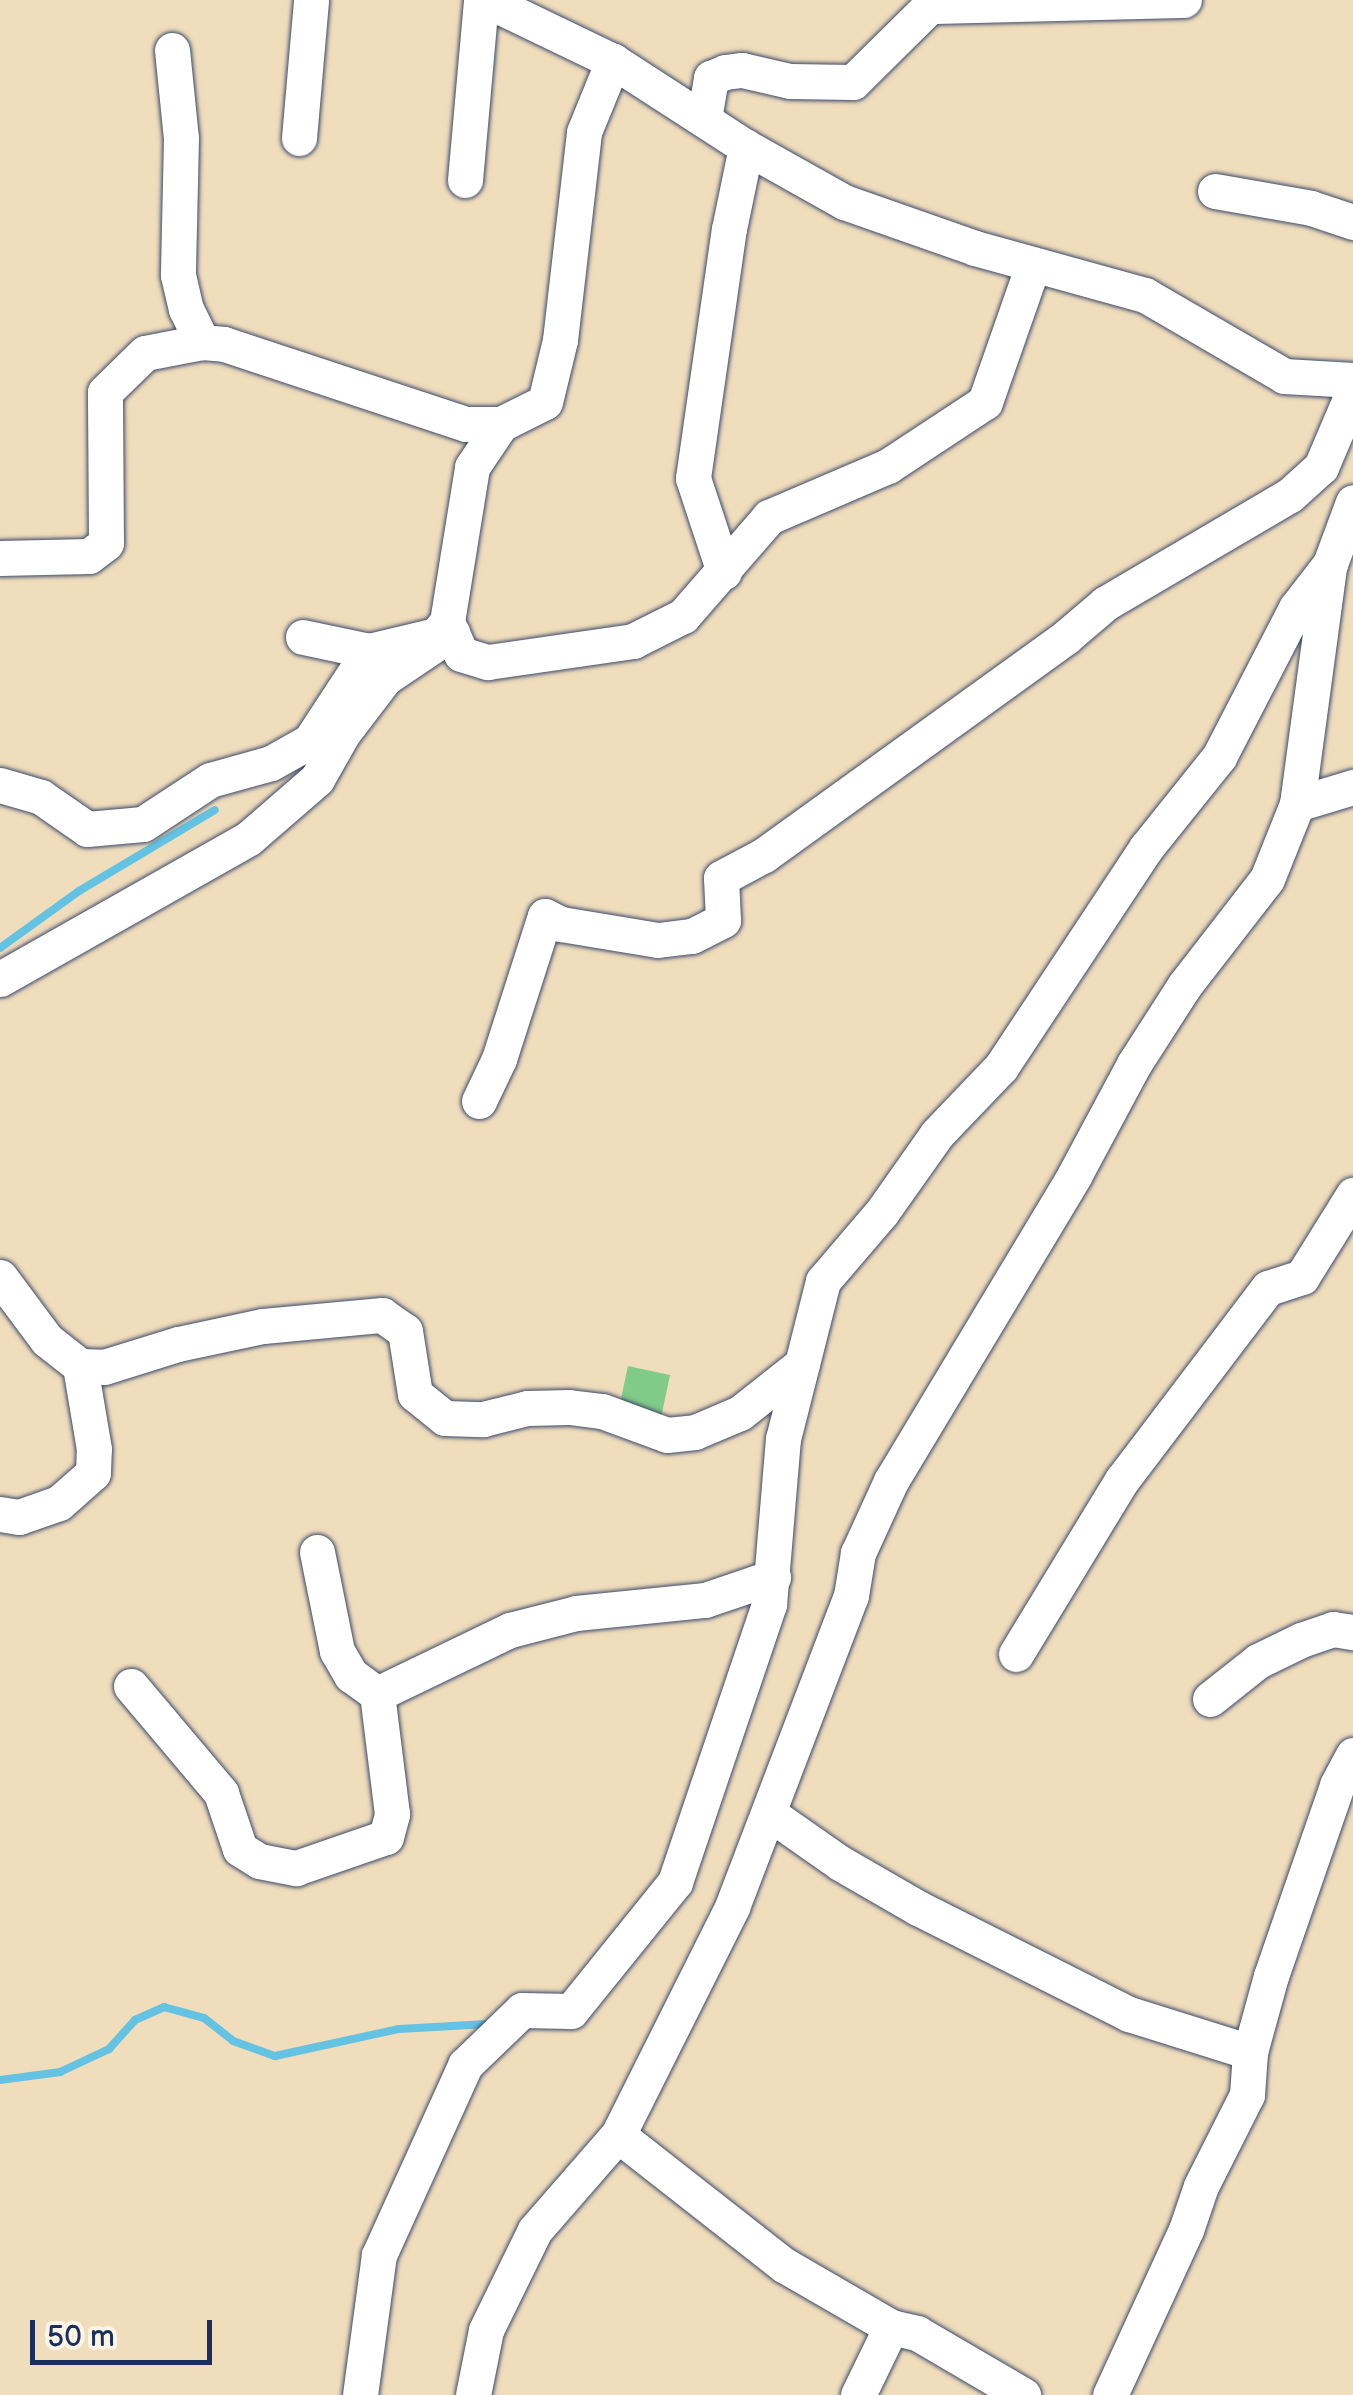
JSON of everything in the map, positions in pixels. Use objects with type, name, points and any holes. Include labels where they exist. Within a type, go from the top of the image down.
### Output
[{"type":"street","points":[[299,138],[312,0]]},
{"type":"street","points":[[465,180],[483,0],[613,61],[746,147],[844,202],[1033,266],[1145,295],[1284,376],[1353,380]]},
{"type":"street","points":[[704,119],[711,78],[742,70],[790,80],[853,82],[934,3],[1184,0]]},
{"type":"street","points":[[172,50],[181,138],[178,274],[186,309],[202,342]]},
{"type":"street","points":[[0,558],[89,556],[106,543],[105,392],[145,353],[202,342],[224,344],[466,424],[501,424],[546,402],[560,340],[584,132],[613,61]]},
{"type":"street","points":[[724,572],[693,478],[729,229],[746,147]]},
{"type":"street","points":[[1214,191],[1311,208],[1353,222]]},
{"type":"street","points":[[501,424],[472,466],[449,627],[461,654],[488,662],[633,642],[683,616],[768,517],[888,466],[985,402],[1033,266]]},
{"type":"street","points":[[479,1101],[499,1060],[546,916],[561,924],[658,940],[692,936],[722,920],[721,878],[764,855],[1066,637],[1106,603],[1290,494],[1322,467],[1353,392]]},
{"type":"street","points":[[473,2395],[486,2330],[535,2230],[618,2135],[732,1908],[770,1814],[816,1680],[852,1596],[858,1553],[892,1481],[1074,1176],[1134,1064],[1184,986],[1267,879],[1298,804],[1330,564],[1353,502]]},
{"type":"street","points":[[360,2395],[380,2255],[466,2064],[522,2010],[570,2011],[675,1882],[769,1605],[784,1440],[823,1281],[882,1212],[937,1134],[1000,1067],[1146,848],[1219,757],[1296,608],[1330,564]]},
{"type":"street","points":[[304,637],[369,651],[420,641],[449,627]]},
{"type":"street","points":[[0,979],[250,838],[317,780],[344,733],[385,678],[449,627]]},
{"type":"street","points":[[0,785],[41,796],[87,830],[143,824],[210,780],[271,763],[310,741],[369,651]]},
{"type":"street","points":[[1298,804],[1353,787]]},
{"type":"street","points":[[1016,1654],[1122,1480],[1268,1288],[1302,1276],[1353,1195]]},
{"type":"street","points":[[0,1277],[47,1340],[80,1366],[104,1366],[178,1344],[263,1326],[382,1315],[405,1330],[414,1394],[445,1418],[483,1419],[527,1408],[570,1407],[602,1411],[667,1435],[695,1432],[740,1413],[802,1364]]},
{"type":"street","points":[[0,1514],[19,1517],[59,1503],[93,1473],[94,1449],[80,1366]]},
{"type":"street","points":[[131,1686],[221,1793],[240,1849],[259,1861],[296,1868],[386,1837],[392,1814],[377,1694],[351,1675],[337,1651],[318,1552]]},
{"type":"street","points":[[377,1694],[510,1630],[576,1613],[705,1600],[773,1577]]},
{"type":"street","points":[[1210,1699],[1258,1660],[1333,1629],[1353,1632]]},
{"type":"street","points":[[1110,2395],[1186,2230],[1201,2186],[1248,2095],[1250,2052],[1337,1785],[1353,1755]]},
{"type":"street","points":[[770,1814],[918,1908],[1129,2014],[1250,2052]]},
{"type":"street","points":[[618,2135],[784,2265],[891,2327],[917,2333],[1023,2395]]},
{"type":"street","points":[[858,2395],[891,2327]]},
{"type":"green space","points":[[628,1366],[670,1375],[662,1415],[619,1406]]},
{"type":"waterway","points":[[0,948],[79,891],[215,810]]},
{"type":"waterway","points":[[0,2080],[60,2072],[109,2049],[135,2020],[164,2007],[204,2018],[233,2041],[275,2056],[399,2029],[488,2024]]}]
